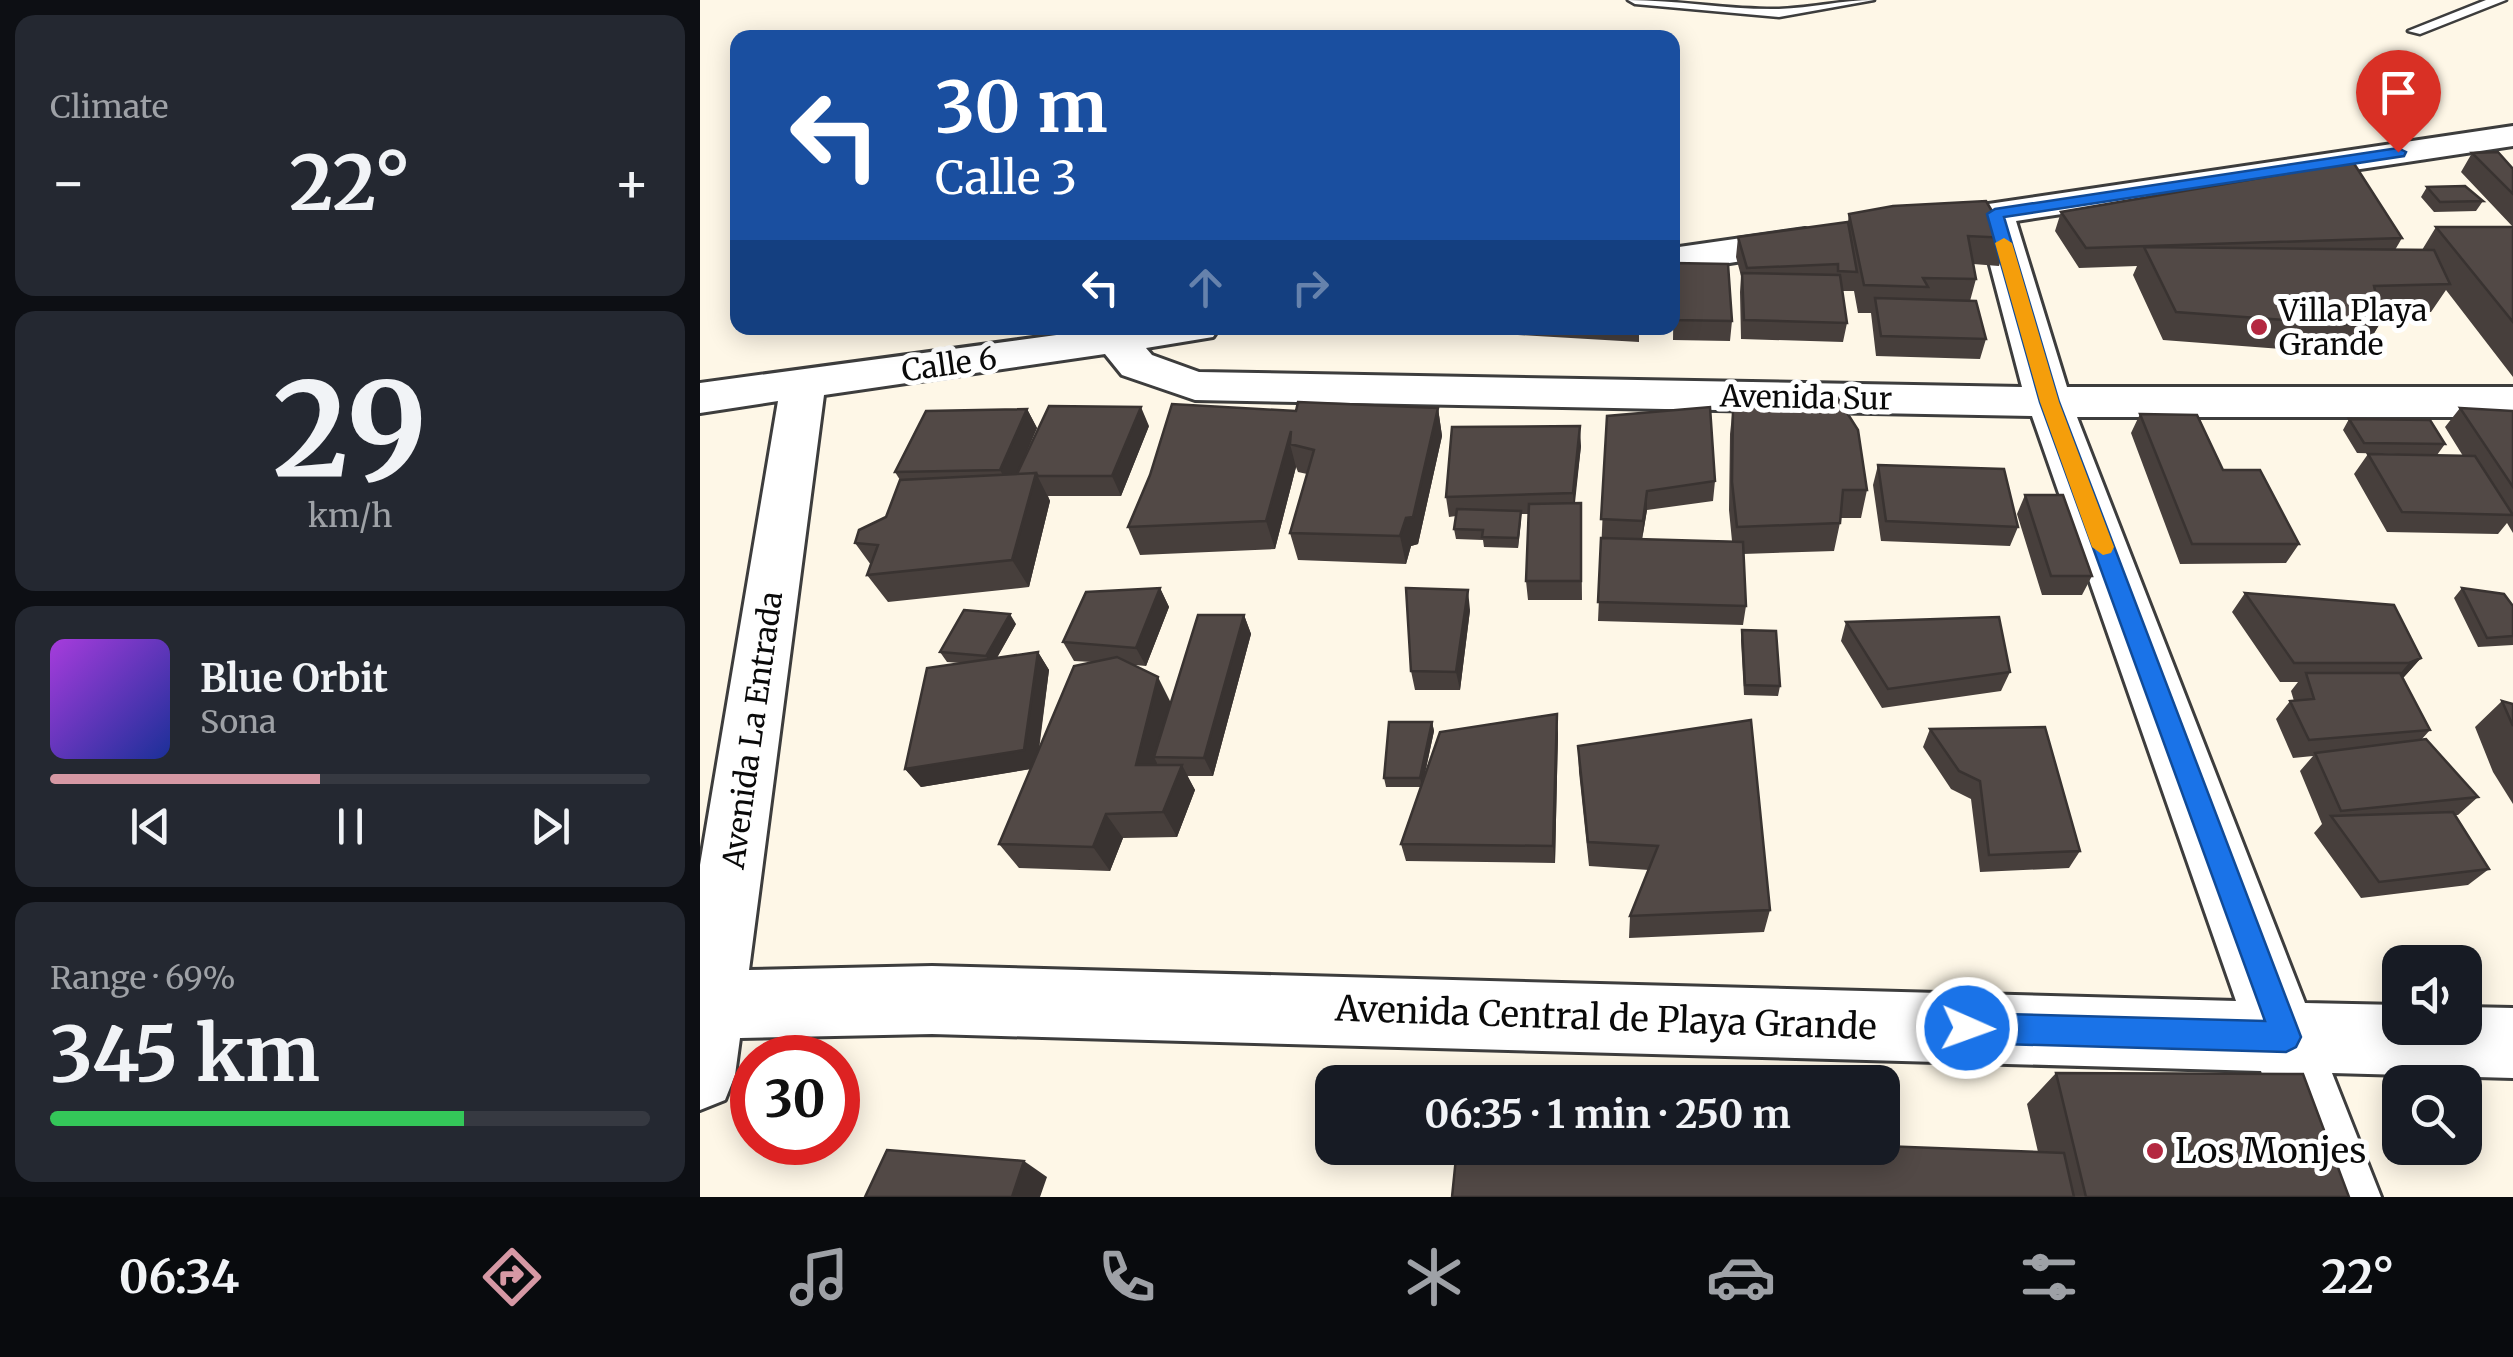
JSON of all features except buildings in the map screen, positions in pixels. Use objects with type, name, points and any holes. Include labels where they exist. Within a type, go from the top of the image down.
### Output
[{"type":"street","points":[[1919,224],[2513,136]]},
{"type":"street","points":[[1995,214],[2049,402],[2343,1197]]},
{"type":"street","points":[[1680,259],[1843,235]]},
{"type":"street","name":"Calle 6","points":[[700,398],[1150,335]]},
{"type":"street","name":"Avenida Sur","points":[[1115,340],[1138,365],[1195,386],[2049,402],[2513,402]]},
{"type":"street","name":"Avenida La Entrada","points":[[700,1075],[706,1006],[803,385]]},
{"type":"street","name":"Avenida Central de Playa Grande","points":[[706,1006],[932,1000],[2513,1043]]},
{"type":"lane","points":[[1636,0],[1779,13],[1867,0]]},
{"type":"lane","points":[[2415,31],[2500,0]]},
{"type":"slow traffic","points":[[2004,243],[2049,402],[2103,547]]},
{"type":"place","name":"Villa Playa Grande","points":[[2259,327]]},
{"type":"place","name":"Los Monjes","points":[[2155,1151]]},
{"type":"route","points":[[1967,1028],[2286,1037],[2049,402],[1995,214],[2398,152]]}]
